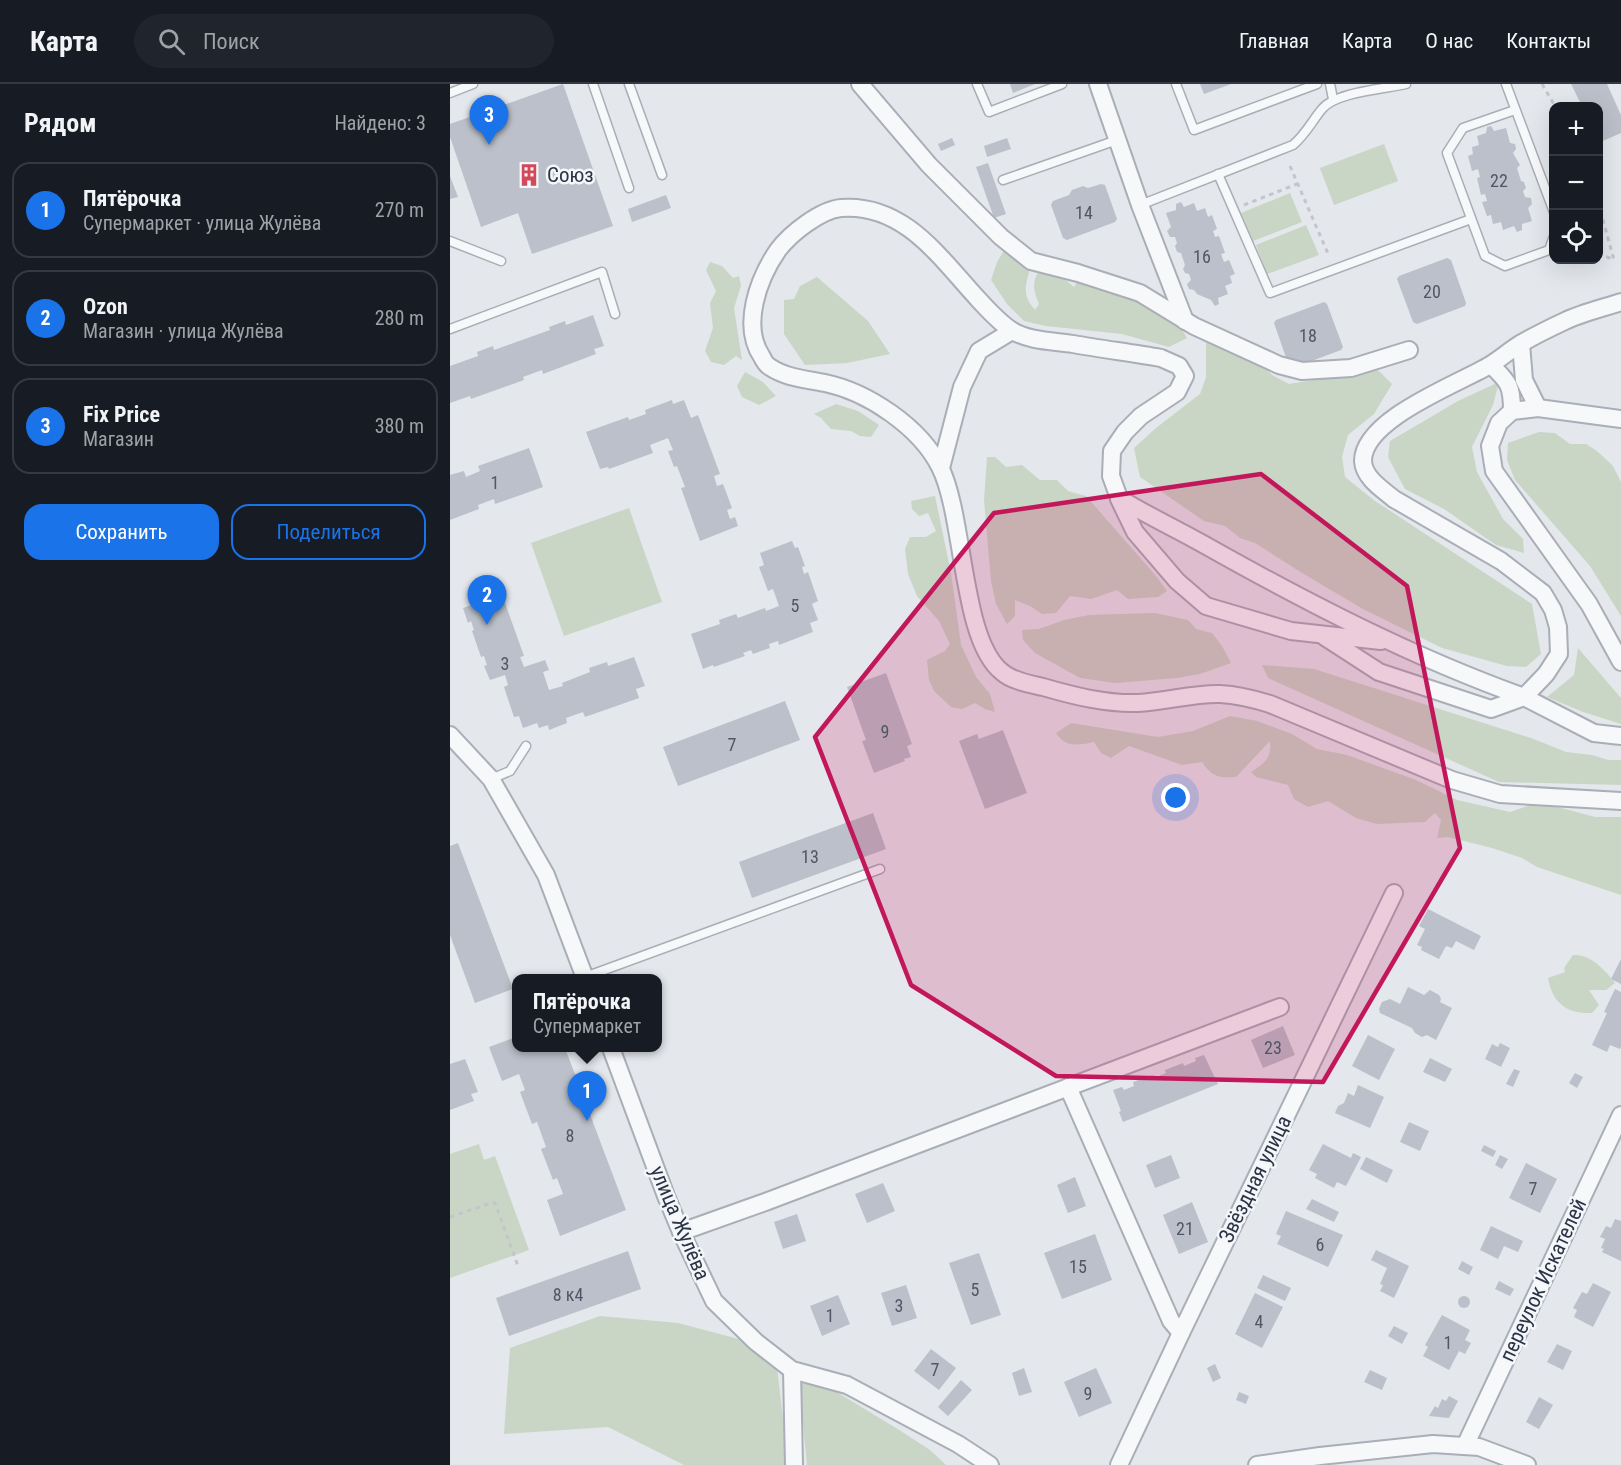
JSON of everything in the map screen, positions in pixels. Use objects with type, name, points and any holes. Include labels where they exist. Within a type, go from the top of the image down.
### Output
[{"type":"street","points":[[860,84],[928,165],[1001,237],[1031,261],[1140,293],[1185,321],[1279,365],[1302,371],[1351,368],[1409,350]]},
{"type":"street","points":[[1098,84],[1140,205],[1185,321]]},
{"type":"street","points":[[1394,642],[1292,632],[1206,606],[1177,581],[1135,532],[1111,476],[1112,452],[1125,432],[1141,416],[1177,392],[1185,376],[1179,366],[1161,358],[1034,338],[1012,331],[988,310],[920,235],[888,215],[860,208],[836,208],[806,224],[785,241],[772,260],[761,281],[754,306],[755,347],[768,366],[799,379],[844,388],[902,421],[927,445],[941,468],[952,504],[978,633],[986,656],[1004,674],[1090,699],[1137,703],[1217,694],[1243,696],[1270,704],[1452,780],[1500,794],[1621,801]]},
{"type":"street","points":[[1320,634],[1379,672],[1491,709],[1524,697],[1546,674],[1559,654],[1558,627],[1553,610],[1543,594],[1502,561],[1394,499],[1369,477],[1363,464],[1364,454],[1372,436],[1403,411],[1491,365],[1521,344],[1567,320],[1621,302]]},
{"type":"street","points":[[941,468],[962,387],[980,351],[1012,331]]},
{"type":"street","points":[[1521,344],[1524,380],[1538,408]]},
{"type":"street","points":[[1491,365],[1507,380],[1512,391],[1512,411]]},
{"type":"street","points":[[1621,419],[1538,408],[1512,411],[1499,423],[1490,446],[1494,471],[1589,604],[1621,662]]},
{"type":"street","points":[[1119,498],[1281,588],[1442,666],[1524,697],[1594,733],[1621,736]]},
{"type":"street","points":[[450,735],[491,779],[546,875],[583,974]]},
{"type":"street","name":"Звёздная улица","points":[[1119,1465],[1394,893]]},
{"type":"street","points":[[681,1232],[1280,1007]]},
{"type":"street","name":"улица Жулёва","points":[[613,1052],[681,1232],[714,1301],[756,1342],[792,1370]]},
{"type":"street","points":[[1068,1087],[1171,1321],[1181,1333]]},
{"type":"street","name":"переулок Искателей","points":[[1465,1446],[1621,1115]]},
{"type":"street","points":[[794,1465],[792,1370],[847,1385],[958,1444],[990,1465]]},
{"type":"street","points":[[1257,1465],[1318,1460],[1433,1444],[1479,1448],[1527,1465]]},
{"type":"lane","points":[[450,93],[473,84]]},
{"type":"lane","points":[[592,84],[629,188]]},
{"type":"lane","points":[[629,84],[663,175]]},
{"type":"lane","points":[[977,84],[989,112],[1062,84]]},
{"type":"lane","points":[[1176,84],[1194,130],[1317,84]]},
{"type":"lane","points":[[1330,84],[1333,99]]},
{"type":"lane","points":[[1140,205],[1293,145],[1333,99],[1406,84]]},
{"type":"lane","points":[[1506,84],[1553,210]]},
{"type":"lane","points":[[1515,110],[1464,128],[1448,153],[1485,256],[1505,266],[1549,250]]},
{"type":"lane","points":[[1003,180],[1117,140]]},
{"type":"lane","points":[[1218,174],[1270,293],[1472,219]]},
{"type":"lane","points":[[450,241],[501,261]]},
{"type":"lane","points":[[450,329],[602,272],[615,314]]},
{"type":"lane","points":[[491,779],[510,771],[526,746]]},
{"type":"lane","points":[[596,974],[880,869]]},
{"type":"path","points":[[1542,84],[1553,102]]},
{"type":"path","points":[[1290,166],[1329,256]]},
{"type":"path","points":[[1234,209],[1297,184]]},
{"type":"path","points":[[1603,217],[1614,260],[1603,255]]},
{"type":"path","points":[[450,1217],[495,1203],[518,1266]]},
{"type":"highlighted area","points":[[1261,474],[1407,586],[1460,848],[1323,1082],[1056,1076],[911,985],[815,737],[994,513]]},
{"type":"green space","points":[[1384,144],[1398,181],[1334,205],[1320,168]]},
{"type":"green space","points":[[1290,193],[1302,222],[1253,241],[1241,213]]},
{"type":"green space","points":[[1306,225],[1319,255],[1267,274],[1256,245]]},
{"type":"green space","points":[[1005,249],[1030,269],[1026,295],[1035,310],[1039,304],[1034,284],[1039,271],[1058,275],[1074,287],[1080,277],[1100,279],[1106,292],[1123,292],[1172,312],[1187,338],[1169,347],[1122,334],[1046,326],[1024,321],[1007,304],[991,280],[997,262]]},
{"type":"green space","points":[[710,262],[722,266],[733,278],[739,276],[741,286],[734,308],[742,360],[736,356],[724,365],[711,362],[705,351],[713,328],[710,303],[716,291],[706,270]]},
{"type":"green space","points":[[817,277],[868,321],[890,354],[847,363],[805,365],[784,334],[784,300],[794,299],[800,286]]},
{"type":"green space","points":[[1206,335],[1255,359],[1272,375],[1289,384],[1331,377],[1370,366],[1379,371],[1392,384],[1374,414],[1348,435],[1342,457],[1345,477],[1375,501],[1532,604],[1541,654],[1526,667],[1507,666],[1442,648],[1363,609],[1255,543],[1240,538],[1225,526],[1204,521],[1140,477],[1134,448],[1200,394],[1206,377]]},
{"type":"green space","points":[[745,372],[763,382],[776,396],[759,405],[742,397],[737,386]]},
{"type":"green space","points":[[1499,382],[1493,405],[1472,447],[1477,472],[1503,519],[1523,539],[1524,553],[1496,545],[1444,509],[1405,489],[1388,457],[1390,441],[1458,401]]},
{"type":"green space","points":[[836,404],[858,411],[879,425],[871,437],[860,436],[851,431],[831,429],[814,414]]},
{"type":"green space","points":[[1539,432],[1555,433],[1570,444],[1586,444],[1613,466],[1621,482],[1621,616],[1590,566],[1515,480],[1507,460],[1508,443]]},
{"type":"green space","points":[[987,457],[995,457],[1006,467],[1022,465],[1040,480],[1057,480],[1068,491],[1086,496],[1167,591],[1158,597],[1128,599],[1117,590],[1091,599],[1070,596],[1056,613],[1042,614],[1015,600],[1015,616],[1007,624],[996,604],[991,581],[984,500]]},
{"type":"green space","points":[[935,496],[951,573],[961,645],[976,677],[990,694],[995,712],[975,703],[962,709],[951,707],[934,691],[929,680],[927,660],[945,651],[950,644],[939,621],[917,596],[908,574],[905,549],[910,537],[926,537],[936,531],[928,513],[919,516],[912,509],[911,501]]},
{"type":"green space","points":[[629,508],[662,602],[564,636],[531,543]]},
{"type":"green space","points":[[1155,613],[1188,620],[1196,629],[1212,633],[1231,663],[1200,674],[1177,678],[1115,683],[1080,678],[1035,653],[1023,640],[1022,630],[1039,629],[1064,620],[1089,615]]},
{"type":"green space","points":[[1578,648],[1621,698],[1621,724],[1547,697],[1574,675]]},
{"type":"green space","points":[[1262,665],[1314,669],[1531,738],[1566,752],[1592,755],[1608,760],[1621,760],[1621,785],[1499,782],[1268,678]]},
{"type":"green space","points":[[1230,716],[1257,721],[1292,734],[1317,749],[1347,755],[1416,780],[1457,800],[1510,812],[1539,802],[1595,817],[1621,817],[1621,895],[1537,867],[1522,858],[1492,848],[1448,837],[1437,838],[1441,820],[1435,813],[1425,822],[1377,824],[1356,818],[1328,801],[1308,807],[1294,799],[1288,785],[1256,777],[1251,772],[1266,760],[1270,752],[1270,741],[1236,777],[1224,777],[1212,774],[1202,762],[1182,765],[1129,746],[1111,758],[1101,753],[1094,742],[1068,743],[1056,733],[1071,723],[1158,737],[1193,731]]},
{"type":"green space","points":[[1573,955],[1592,960],[1615,983],[1606,990],[1589,990],[1599,1005],[1592,1013],[1575,1012],[1562,1006],[1550,987],[1548,978],[1565,972],[1564,968]]},
{"type":"green space","points":[[479,1144],[484,1160],[495,1156],[529,1250],[450,1278],[450,1154]]},
{"type":"green space","points":[[600,1316],[678,1323],[750,1342],[777,1368],[787,1452],[786,1465],[684,1465],[608,1427],[504,1434],[510,1348]]},
{"type":"green space","points":[[799,1383],[830,1388],[930,1450],[946,1465],[807,1465]]},
{"type":"building","name":"Союз","points":[[563,84],[613,226],[532,254],[518,213],[481,227],[450,137],[450,124]]},
{"type":"building","points":[[1010,84],[1035,84],[1013,93]]},
{"type":"building","points":[[1200,84],[1231,84],[1204,94]]},
{"type":"building","points":[[1571,84],[1607,84],[1621,115],[1621,133],[1603,141],[1603,102],[1580,102]]},
{"type":"building","points":[[1491,126],[1494,131],[1506,128],[1510,143],[1515,144],[1516,149],[1513,153],[1520,165],[1517,168],[1526,188],[1523,191],[1525,197],[1531,198],[1532,204],[1528,208],[1532,221],[1522,224],[1522,230],[1517,232],[1514,226],[1503,230],[1501,222],[1493,224],[1491,215],[1487,216],[1482,202],[1487,201],[1485,194],[1481,195],[1477,178],[1480,177],[1478,169],[1472,171],[1468,156],[1473,154],[1472,147],[1479,145],[1477,136],[1486,133],[1487,127]]},
{"type":"building","points":[[952,138],[955,145],[941,151],[938,144]]},
{"type":"building","points":[[1007,138],[1011,149],[987,157],[984,146]]},
{"type":"building","points":[[988,163],[1006,214],[994,218],[976,167]]},
{"type":"building","points":[[450,176],[458,197],[450,199]]},
{"type":"building","points":[[1105,185],[1117,219],[1115,222],[1067,240],[1063,238],[1051,205],[1053,201],[1083,186],[1088,188]]},
{"type":"building","points":[[666,195],[671,208],[632,222],[628,209]]},
{"type":"building","points":[[1181,202],[1184,207],[1194,203],[1197,211],[1205,208],[1208,217],[1212,215],[1217,229],[1213,231],[1215,237],[1219,236],[1225,253],[1221,254],[1224,262],[1229,260],[1235,274],[1230,276],[1232,283],[1225,286],[1228,294],[1218,298],[1219,304],[1215,306],[1211,300],[1189,289],[1187,284],[1191,280],[1189,274],[1183,269],[1185,265],[1181,253],[1177,252],[1175,237],[1170,237],[1167,231],[1171,227],[1166,213],[1176,210],[1176,204]]},
{"type":"building","points":[[1447,258],[1451,260],[1466,303],[1465,306],[1417,324],[1413,322],[1397,279],[1399,276]]},
{"type":"building","points":[[1324,302],[1327,304],[1343,347],[1341,350],[1293,368],[1289,366],[1274,323],[1276,320]]},
{"type":"building","points":[[593,315],[604,346],[594,349],[596,354],[543,374],[542,370],[523,377],[524,380],[471,399],[470,396],[450,403],[450,366],[478,356],[477,352],[493,346],[494,350],[550,330],[549,327],[565,321],[566,325]]},
{"type":"building","points":[[672,400],[673,404],[684,400],[691,418],[698,415],[720,474],[714,476],[717,486],[723,484],[732,508],[727,510],[730,519],[735,517],[738,526],[700,541],[681,488],[685,487],[668,451],[673,450],[668,438],[650,445],[653,453],[609,469],[608,467],[600,469],[586,432],[628,417],[629,420],[646,414],[645,410]]},
{"type":"building","points":[[529,448],[543,487],[495,504],[494,499],[478,505],[479,509],[450,520],[450,475],[464,471],[466,477],[480,471],[478,466]]},
{"type":"building","points":[[792,541],[795,548],[798,547],[805,566],[802,567],[804,574],[808,572],[818,601],[812,604],[818,620],[810,623],[813,632],[779,645],[778,641],[769,644],[770,648],[753,654],[751,650],[743,653],[745,656],[703,669],[691,634],[720,624],[719,620],[736,614],[738,618],[765,608],[766,611],[779,606],[773,589],[768,591],[759,567],[764,565],[760,553]]},
{"type":"building","points":[[498,596],[501,604],[505,603],[524,656],[520,657],[524,667],[545,660],[549,670],[543,672],[549,690],[563,686],[562,683],[590,672],[589,668],[607,662],[608,666],[634,657],[645,686],[636,689],[639,698],[585,717],[583,712],[566,718],[567,723],[549,730],[548,725],[539,728],[537,723],[523,728],[519,716],[514,717],[504,687],[508,685],[505,675],[490,680],[484,666],[487,665],[484,656],[481,657],[472,631],[474,630],[471,621],[468,623],[463,608]]},
{"type":"building","points":[[886,673],[912,744],[907,746],[911,757],[874,773],[862,741],[866,740],[847,687]]},
{"type":"building","points":[[785,701],[800,740],[678,786],[663,747]]},
{"type":"building","points":[[1003,730],[1027,793],[985,809],[959,741],[977,734],[979,739]]},
{"type":"building","points":[[873,813],[886,849],[752,898],[739,862]]},
{"type":"building","points":[[458,843],[512,986],[512,989],[475,1003],[450,935],[450,846]]},
{"type":"building","points":[[1428,909],[1481,936],[1474,950],[1456,941],[1452,948],[1446,946],[1439,959],[1421,950],[1422,947],[1417,945],[1425,929],[1419,926]]},
{"type":"building","points":[[1621,959],[1621,984],[1611,979]]},
{"type":"building","points":[[1408,987],[1424,995],[1430,990],[1439,995],[1440,1002],[1452,1008],[1436,1040],[1427,1035],[1422,1037],[1412,1028],[1380,1013],[1382,1002],[1390,999],[1400,1004]]},
{"type":"building","points":[[1615,989],[1621,992],[1621,1047],[1620,1049],[1610,1045],[1607,1052],[1592,1045]]},
{"type":"building","points":[[1283,1026],[1295,1055],[1263,1068],[1251,1040]]},
{"type":"building","points":[[1368,1035],[1395,1049],[1379,1080],[1352,1066]]},
{"type":"building","points":[[512,1038],[512,1052],[567,1052],[626,1210],[560,1236],[547,1200],[563,1194],[557,1178],[553,1180],[541,1149],[546,1147],[537,1122],[532,1124],[520,1092],[525,1090],[519,1074],[502,1081],[489,1047]]},
{"type":"building","points":[[1500,1043],[1510,1048],[1501,1067],[1485,1059],[1492,1044],[1498,1047]]},
{"type":"building","points":[[1204,1055],[1218,1084],[1123,1122],[1113,1090],[1122,1087],[1124,1090],[1134,1086],[1133,1082],[1153,1075],[1154,1078],[1166,1073],[1165,1070],[1183,1063],[1184,1066]]},
{"type":"building","points":[[1430,1058],[1452,1069],[1445,1082],[1423,1072]]},
{"type":"building","points":[[465,1059],[478,1092],[471,1094],[474,1101],[450,1110],[450,1064]]},
{"type":"building","points":[[1514,1069],[1520,1071],[1513,1087],[1506,1084]]},
{"type":"building","points":[[1575,1073],[1583,1077],[1577,1088],[1569,1083]]},
{"type":"building","points":[[1358,1085],[1384,1097],[1370,1128],[1335,1113],[1338,1106],[1344,1103],[1348,1093],[1354,1096]]},
{"type":"building","points":[[1409,1122],[1429,1131],[1420,1151],[1400,1142]]},
{"type":"building","points":[[1323,1144],[1351,1158],[1353,1153],[1361,1157],[1346,1186],[1337,1182],[1334,1188],[1315,1178],[1317,1174],[1309,1170]]},
{"type":"building","points":[[1484,1145],[1496,1151],[1493,1157],[1481,1151]]},
{"type":"building","points":[[1171,1155],[1180,1178],[1155,1188],[1146,1165]]},
{"type":"building","points":[[1500,1155],[1508,1159],[1502,1169],[1495,1165]]},
{"type":"building","points":[[1366,1157],[1393,1170],[1387,1183],[1360,1169]]},
{"type":"building","points":[[1526,1163],[1557,1179],[1540,1213],[1509,1198]]},
{"type":"building","points":[[1075,1177],[1086,1206],[1068,1213],[1057,1185]]},
{"type":"building","points":[[883,1183],[895,1211],[867,1223],[855,1194]]},
{"type":"building","points":[[1312,1199],[1339,1212],[1334,1222],[1306,1209]]},
{"type":"building","points":[[1192,1202],[1208,1242],[1179,1254],[1163,1215]]},
{"type":"building","points":[[1286,1211],[1343,1235],[1328,1267],[1277,1244],[1281,1236],[1276,1234]]},
{"type":"building","points":[[797,1214],[806,1241],[783,1249],[774,1222]]},
{"type":"building","points":[[1615,1219],[1621,1221],[1621,1261],[1602,1252],[1604,1249],[1601,1248],[1605,1239],[1600,1237],[1606,1226],[1611,1228]]},
{"type":"building","points":[[1491,1226],[1523,1241],[1518,1252],[1504,1246],[1498,1259],[1480,1250]]},
{"type":"building","points":[[1095,1234],[1112,1280],[1062,1299],[1044,1253]]},
{"type":"building","points":[[1376,1250],[1409,1266],[1394,1298],[1380,1291],[1383,1285],[1380,1284],[1387,1268],[1371,1260]]},
{"type":"building","points":[[628,1251],[641,1289],[509,1336],[496,1298]]},
{"type":"building","points":[[979,1253],[1001,1315],[971,1325],[949,1263]]},
{"type":"building","points":[[1462,1261],[1473,1267],[1469,1275],[1458,1269]]},
{"type":"building","points":[[1263,1275],[1291,1288],[1285,1301],[1257,1288]]},
{"type":"building","points":[[1499,1281],[1514,1289],[1510,1296],[1495,1289]]},
{"type":"building","points":[[1593,1283],[1611,1292],[1593,1327],[1574,1317],[1577,1310],[1573,1308],[1582,1292],[1587,1294]]},
{"type":"building","points":[[906,1285],[917,1318],[892,1326],[881,1293]]},
{"type":"building","points":[[1255,1293],[1283,1307],[1262,1348],[1235,1334]]},
{"type":"building","points":[[838,1295],[850,1324],[822,1336],[810,1306]]},
{"type":"building","points":[[1464,1296],[1470,1302],[1464,1308],[1458,1302]]},
{"type":"building","points":[[1442,1315],[1470,1330],[1465,1340],[1471,1343],[1465,1354],[1459,1351],[1449,1370],[1423,1356],[1428,1347],[1425,1345]]},
{"type":"building","points":[[1394,1326],[1408,1333],[1402,1344],[1388,1336]]},
{"type":"building","points":[[1557,1344],[1572,1351],[1563,1370],[1547,1362]]},
{"type":"building","points":[[931,1349],[956,1368],[939,1390],[914,1371]]},
{"type":"building","points":[[1215,1364],[1221,1378],[1213,1382],[1207,1368]]},
{"type":"building","points":[[1024,1368],[1032,1392],[1019,1396],[1012,1373]]},
{"type":"building","points":[[1096,1368],[1112,1403],[1079,1417],[1064,1382]]},
{"type":"building","points":[[1370,1370],[1387,1378],[1382,1390],[1364,1382]]},
{"type":"building","points":[[961,1380],[972,1390],[948,1416],[938,1407]]},
{"type":"building","points":[[1239,1392],[1249,1396],[1246,1404],[1236,1400]]},
{"type":"building","points":[[1449,1396],[1458,1401],[1449,1418],[1429,1416],[1435,1406],[1438,1408],[1442,1399],[1446,1401]]},
{"type":"building","points":[[1539,1397],[1553,1405],[1539,1429],[1526,1422]]},
{"type":"place","name":"Fix Price","points":[[489,145]]},
{"type":"place","name":"Союз","points":[[529,175]]},
{"type":"place","name":"Ozon","points":[[487,625]]},
{"type":"place","name":"Пятёрочка","points":[[587,1121]]}]
